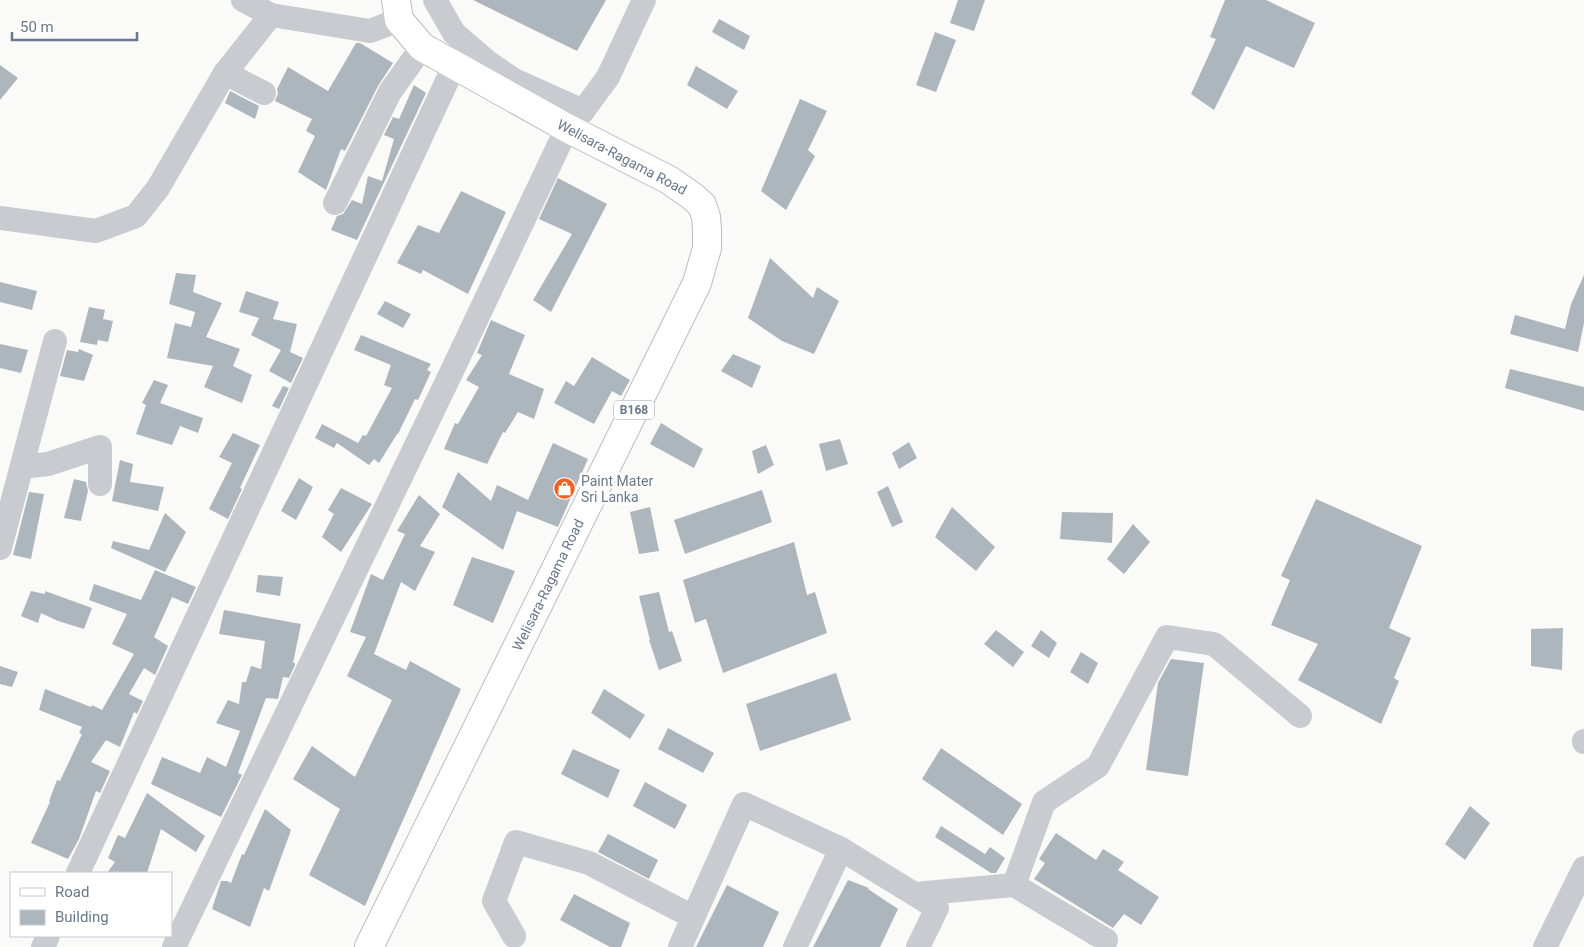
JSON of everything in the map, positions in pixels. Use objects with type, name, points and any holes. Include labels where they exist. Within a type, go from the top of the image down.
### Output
[{"type":"main road","name":"Welisara-Ragama Road","points":[[369,947],[693,291],[705,256],[707,239],[706,217],[702,205],[692,196],[575,119],[454,66],[422,47],[397,10]]},
{"type":"street","points":[[243,0],[271,15],[370,31],[397,10]]},
{"type":"street","points":[[435,0],[454,33],[489,63],[575,119]]},
{"type":"street","points":[[174,947],[575,119],[608,77],[644,0]]},
{"type":"street","points":[[0,218],[96,231],[136,216],[158,188],[225,73],[271,15]]},
{"type":"street","points":[[335,204],[390,92],[422,47]]},
{"type":"street","points":[[78,872],[454,66]]},
{"type":"street","points":[[225,73],[264,93]]},
{"type":"street","points":[[0,548],[55,341]]},
{"type":"street","points":[[22,466],[48,464],[100,447],[100,484]]},
{"type":"street","points":[[1014,885],[1044,802],[1098,766],[1167,638],[1214,644],[1300,716]]},
{"type":"street","points":[[680,947],[744,804],[841,849],[937,908],[918,947]]},
{"type":"street","points":[[514,936],[494,901],[516,842],[589,863],[693,917]]},
{"type":"street","points":[[795,947],[841,849]]},
{"type":"street","points":[[1545,947],[1584,868]]},
{"type":"street","points":[[915,894],[1014,885],[1106,940]]},
{"type":"building","points":[[473,0],[606,0],[577,51]]},
{"type":"building","points":[[958,0],[985,0],[974,31],[950,23]]},
{"type":"building","points":[[1225,0],[1266,0],[1315,23],[1294,68],[1246,46],[1214,110],[1191,94],[1216,39],[1210,37]]},
{"type":"building","points":[[719,19],[750,36],[744,50],[712,32]]},
{"type":"building","points":[[935,32],[956,40],[936,92],[916,85]]},
{"type":"building","points":[[356,43],[360,43],[393,63],[378,86],[345,151],[341,149],[326,190],[298,172],[315,136],[306,131],[312,119],[275,101],[278,93],[277,89],[288,67],[328,91]]},
{"type":"building","points":[[0,65],[18,78],[0,100]]},
{"type":"building","points":[[696,66],[738,91],[727,109],[687,85]]},
{"type":"building","points":[[414,85],[426,93],[357,240],[331,230],[337,216],[343,214],[352,200],[362,204],[368,176],[382,181],[394,139],[384,135],[393,117],[399,119]]},
{"type":"building","points":[[230,91],[259,106],[255,119],[225,103]]},
{"type":"building","points":[[800,99],[827,111],[808,150],[815,156],[786,210],[761,191]]},
{"type":"building","points":[[558,178],[607,204],[551,312],[533,300],[572,234],[539,219]]},
{"type":"building","points":[[461,191],[506,212],[468,294],[423,270],[421,274],[397,263],[418,225],[439,233]]},
{"type":"building","points":[[770,258],[813,298],[817,287],[839,301],[814,354],[782,341],[748,318]]},
{"type":"building","points":[[176,273],[196,275],[193,292],[222,303],[206,337],[240,349],[233,366],[252,375],[242,403],[204,387],[213,366],[167,358],[175,323],[191,327],[195,312],[169,304]]},
{"type":"building","points":[[1584,275],[1584,323],[1578,352],[1510,334],[1515,315],[1565,329],[1571,304]]},
{"type":"building","points":[[0,282],[37,291],[32,310],[0,302]]},
{"type":"building","points":[[246,291],[279,302],[273,319],[297,324],[290,352],[303,358],[291,383],[269,371],[281,350],[251,335],[259,318],[239,312]]},
{"type":"building","points":[[385,301],[411,314],[403,328],[377,314]]},
{"type":"building","points":[[89,307],[105,310],[103,319],[113,321],[108,342],[98,340],[97,345],[80,342]]},
{"type":"building","points":[[491,320],[525,335],[509,374],[544,389],[534,419],[518,412],[505,433],[503,432],[487,464],[444,449],[455,423],[458,424],[479,387],[466,380],[482,355],[477,353]]},
{"type":"building","points":[[361,335],[431,364],[427,370],[431,372],[418,400],[415,399],[398,434],[379,463],[374,459],[369,465],[337,443],[334,448],[315,438],[322,424],[358,443],[363,435],[366,436],[392,388],[384,385],[391,365],[354,350]]},
{"type":"building","points":[[0,344],[28,350],[21,373],[0,368]]},
{"type":"building","points":[[79,349],[93,355],[84,381],[60,376],[67,350],[78,352]]},
{"type":"building","points":[[733,354],[761,366],[752,388],[721,371]]},
{"type":"building","points":[[592,357],[630,380],[621,396],[612,391],[594,424],[554,403],[566,381],[574,386]]},
{"type":"building","points":[[1510,369],[1584,387],[1584,411],[1505,388]]},
{"type":"building","points":[[154,380],[168,385],[160,403],[203,418],[198,433],[180,426],[172,445],[136,434],[146,405],[142,403]]},
{"type":"building","points":[[283,386],[289,388],[279,409],[272,406]]},
{"type":"building","points":[[661,423],[703,449],[694,468],[650,444]]},
{"type":"building","points":[[233,433],[260,445],[228,519],[209,509],[232,463],[219,457]]},
{"type":"building","points":[[840,439],[848,464],[826,471],[819,444]]},
{"type":"building","points":[[909,442],[917,458],[899,469],[892,453]]},
{"type":"building","points":[[553,443],[588,459],[558,527],[517,511],[503,550],[442,507],[458,472],[491,501],[497,485],[528,500]]},
{"type":"building","points":[[766,445],[774,465],[758,474],[752,451]]},
{"type":"building","points":[[120,460],[133,464],[130,482],[164,487],[158,511],[112,501]]},
{"type":"building","points":[[299,478],[313,487],[296,520],[281,511]]},
{"type":"building","points":[[74,479],[86,482],[88,491],[81,521],[64,518]]},
{"type":"building","points":[[888,486],[903,522],[892,527],[877,492]]},
{"type":"building","points":[[341,488],[372,504],[341,552],[322,537],[334,514],[328,510]]},
{"type":"building","points":[[762,490],[772,522],[685,554],[674,520]]},
{"type":"building","points":[[29,492],[44,494],[31,559],[13,555]]},
{"type":"building","points":[[419,495],[440,514],[420,546],[435,552],[415,591],[401,582],[374,654],[406,670],[410,661],[461,689],[365,906],[309,875],[340,809],[293,779],[312,746],[355,777],[392,700],[347,676],[366,637],[350,632],[371,574],[383,580],[405,534],[397,531]]},
{"type":"building","points":[[1316,499],[1422,546],[1389,628],[1411,638],[1394,678],[1399,681],[1381,724],[1298,680],[1318,644],[1271,625],[1290,580],[1281,576]]},
{"type":"building","points":[[650,507],[659,551],[639,554],[630,512]]},
{"type":"building","points":[[952,507],[995,547],[976,571],[935,537]]},
{"type":"building","points":[[1062,512],[1113,513],[1112,543],[1060,539]]},
{"type":"building","points":[[165,513],[186,532],[165,572],[111,548],[113,541],[149,550]]},
{"type":"building","points":[[1133,524],[1150,542],[1124,574],[1107,559]]},
{"type":"building","points":[[794,542],[807,595],[815,592],[827,633],[723,673],[706,619],[695,623],[683,580]]},
{"type":"building","points":[[472,557],[515,571],[493,623],[453,605]]},
{"type":"building","points":[[155,570],[196,587],[188,604],[172,597],[154,637],[168,646],[155,675],[144,668],[129,694],[143,701],[137,714],[134,712],[120,747],[106,740],[91,762],[110,771],[100,793],[96,791],[79,839],[68,859],[31,843],[50,802],[57,780],[60,781],[82,734],[79,733],[82,727],[39,710],[45,689],[102,710],[134,654],[112,644],[127,614],[89,600],[94,584],[141,600]]},
{"type":"building","points":[[258,575],[283,577],[280,596],[256,592]]},
{"type":"building","points":[[31,591],[45,594],[45,591],[92,608],[84,629],[58,621],[41,613],[38,623],[21,616]]},
{"type":"building","points":[[659,592],[669,632],[672,631],[682,661],[659,670],[649,640],[639,596]]},
{"type":"building","points":[[224,610],[301,624],[293,663],[295,665],[289,678],[283,677],[278,699],[266,698],[238,773],[242,775],[221,817],[151,784],[162,757],[200,773],[207,757],[226,767],[240,731],[216,723],[228,700],[239,704],[242,682],[246,682],[251,666],[261,669],[265,641],[219,634]]},
{"type":"building","points":[[1563,628],[1562,670],[1531,666],[1531,629]]},
{"type":"building","points":[[996,630],[1024,652],[1013,667],[984,644]]},
{"type":"building","points":[[1041,630],[1057,643],[1049,658],[1031,646]]},
{"type":"building","points":[[1081,652],[1098,663],[1088,684],[1070,672]]},
{"type":"building","points":[[1171,659],[1204,663],[1188,776],[1146,770],[1158,683]]},
{"type":"building","points":[[0,666],[18,672],[12,687],[0,684]]},
{"type":"building","points":[[836,673],[851,720],[760,751],[746,704]]},
{"type":"building","points":[[604,689],[645,715],[630,739],[591,713]]},
{"type":"building","points":[[668,728],[714,753],[703,773],[658,749]]},
{"type":"building","points":[[941,748],[1022,804],[1003,835],[922,779]]},
{"type":"building","points":[[573,749],[620,770],[608,798],[561,774]]},
{"type":"building","points":[[645,782],[687,805],[675,829],[633,806]]},
{"type":"building","points":[[147,793],[205,836],[196,852],[161,829],[147,872],[108,872],[115,862],[108,858],[118,835],[125,838]]},
{"type":"building","points":[[1470,806],[1490,823],[1465,860],[1445,844]]},
{"type":"building","points":[[265,809],[291,830],[269,891],[264,888],[250,927],[212,909],[221,881],[231,883],[242,854],[244,855]]},
{"type":"building","points":[[941,826],[985,854],[990,847],[1005,858],[996,873],[991,873],[935,837]]},
{"type":"building","points":[[1056,833],[1096,860],[1103,849],[1124,862],[1118,870],[1159,897],[1141,925],[1124,914],[1113,928],[1034,879],[1045,863],[1039,859]]},
{"type":"building","points":[[608,834],[658,860],[649,879],[598,852]]},
{"type":"building","points":[[848,880],[869,888],[898,909],[880,947],[813,947]]},
{"type":"building","points":[[727,885],[779,912],[763,947],[696,947]]},
{"type":"building","points":[[574,894],[630,923],[621,947],[610,947],[560,920]]},
{"type":"place","name":"Paint Mater Sri Lanka","points":[[565,489]]}]
